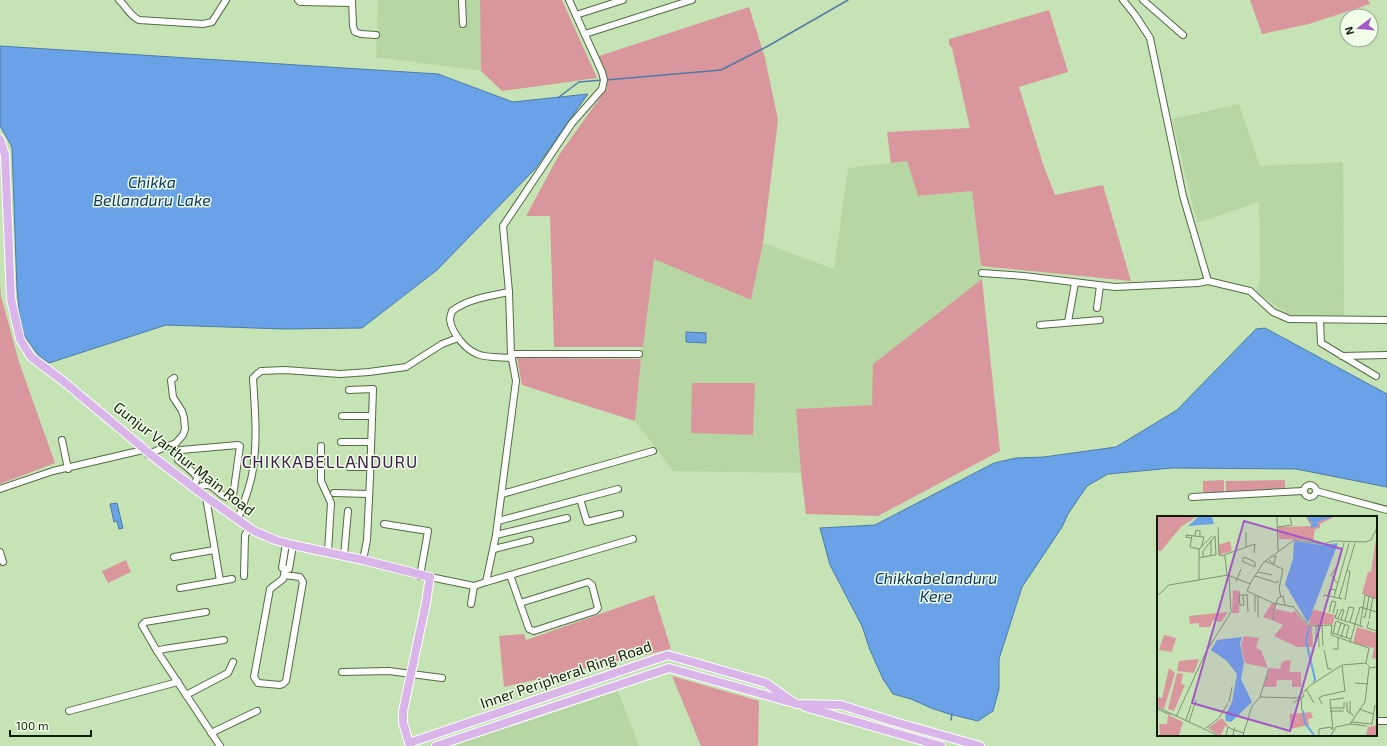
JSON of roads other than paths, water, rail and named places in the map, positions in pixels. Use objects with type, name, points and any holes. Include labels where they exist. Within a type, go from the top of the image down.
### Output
[{"type":"main road","name":"Gunjur Varthur Main Road","points":[[0,139],[5,155],[11,299],[20,339],[31,357],[63,381],[146,452],[250,528],[275,540],[289,544],[363,560],[420,576],[430,577]]},
{"type":"main road","points":[[410,745],[403,724],[405,699],[426,603],[430,577]]},
{"type":"main road","name":"Inner Peripheral Ring Road","points":[[410,745],[668,655],[766,683],[796,704],[840,705],[980,746]]},
{"type":"main road","name":"Inner Peripheral Ring Road","points":[[436,746],[668,668],[939,746]]},
{"type":"street","points":[[118,0],[124,4],[131,14],[139,20],[203,24],[212,22],[226,0]]},
{"type":"street","points":[[298,0],[300,2],[352,2],[352,26],[355,32],[376,35]]},
{"type":"street","points":[[462,0],[463,24]]},
{"type":"street","points":[[486,582],[494,549],[516,381],[512,356],[509,292],[503,226],[572,123],[602,89],[604,80],[602,72],[569,0]]},
{"type":"street","points":[[576,15],[624,0]]},
{"type":"street","points":[[585,34],[682,1],[692,0]]},
{"type":"street","points":[[1123,0],[1150,38],[1183,196],[1208,281]]},
{"type":"street","points":[[1144,0],[1183,35]]},
{"type":"street","points":[[982,273],[1024,276],[1114,287],[1198,283],[1208,281],[1250,291],[1273,312],[1289,319],[1387,320]]},
{"type":"street","points":[[1068,322],[1075,283]]},
{"type":"street","points":[[1097,308],[1100,286]]},
{"type":"street","points":[[509,292],[461,304],[452,311],[450,319],[452,328],[458,338],[471,351],[478,355],[512,356],[639,354]]},
{"type":"street","points":[[1040,325],[1100,320]]},
{"type":"street","points":[[1320,320],[1322,343],[1376,376]]},
{"type":"street","points":[[238,519],[253,470],[255,425],[254,378],[257,374],[261,371],[285,370],[340,374],[406,367],[442,344],[458,338]]},
{"type":"street","points":[[1342,356],[1387,355]]},
{"type":"street","points":[[0,489],[53,472],[146,452],[176,443],[186,429],[182,411],[173,397],[171,380],[174,378]]},
{"type":"street","points":[[349,390],[373,389],[369,494],[363,560]]},
{"type":"street","points":[[342,416],[372,416]]},
{"type":"street","points":[[62,440],[68,469]]},
{"type":"street","points":[[341,442],[371,442]]},
{"type":"street","points":[[240,446],[233,496],[231,498],[227,498],[208,484],[194,488],[197,477],[178,460],[179,452],[181,450],[240,446]]},
{"type":"street","points":[[321,446],[321,481],[331,503],[328,552]]},
{"type":"street","points":[[502,494],[653,451]]},
{"type":"street","points":[[349,467],[370,467]]},
{"type":"street","points":[[1192,497],[1304,491],[1306,486],[1311,485],[1314,486],[1316,491],[1387,510]]},
{"type":"street","points":[[498,521],[618,489]]},
{"type":"street","points":[[334,493],[369,494]]},
{"type":"street","points":[[206,497],[220,581]]},
{"type":"street","points":[[580,499],[587,522],[620,514]]},
{"type":"street","points":[[344,556],[348,511]]},
{"type":"street","points":[[496,535],[567,518]]},
{"type":"street","points":[[384,524],[428,531],[420,576]]},
{"type":"street","points":[[244,576],[245,535],[250,528]]},
{"type":"street","points":[[430,577],[474,586],[633,539]]},
{"type":"street","points":[[494,549],[530,540]]},
{"type":"street","points":[[284,572],[300,577],[303,582],[286,681],[284,684],[280,685],[258,683],[254,677],[270,589],[283,579],[284,572],[289,569],[289,544]]},
{"type":"street","points":[[174,557],[214,550]]},
{"type":"street","points":[[0,552],[3,562]]},
{"type":"street","points":[[510,575],[529,629],[534,631],[595,612],[598,608],[592,585],[588,582],[520,603]]},
{"type":"street","points":[[180,588],[232,580]]},
{"type":"street","points":[[471,604],[474,586]]},
{"type":"street","points":[[206,612],[145,622],[142,625],[157,651],[220,746]]},
{"type":"street","points":[[157,651],[224,640]]},
{"type":"street","points":[[186,695],[228,673],[233,662]]},
{"type":"street","points":[[342,672],[389,671],[442,678]]},
{"type":"street","points":[[69,711],[178,682]]},
{"type":"street","points":[[211,733],[257,712]]},
{"type":"water","name":"Chikka Bellanduru Lake","points":[[0,46],[438,74],[513,102],[588,94],[535,169],[437,270],[362,328],[284,329],[166,325],[49,363],[38,355],[21,331],[17,289],[12,147],[0,126]]},
{"type":"water","name":"Chikkabelanduru Kere","points":[[1265,328],[1387,394],[1387,487],[1296,469],[1172,468],[1108,474],[1087,486],[1022,587],[999,659],[999,689],[993,711],[978,721],[949,714],[911,699],[893,694],[883,679],[870,650],[862,626],[830,565],[820,528],[875,525],[994,463],[1016,458],[1044,457],[1116,447],[1177,410],[1256,329]]},
{"type":"water","points":[[686,332],[706,333],[706,343],[686,342]]},
{"type":"water","points":[[117,503],[123,528],[119,529],[117,521],[114,522],[110,504]]},
{"type":"waterway","points":[[606,80],[721,70],[768,46],[848,0]]},
{"type":"waterway","points":[[559,97],[579,82],[603,80]]},
{"type":"waterway","points":[[951,720],[952,714]]},
{"type":"district","name":"CHIKKABELLANDURU","points":[[330,462]]}]
